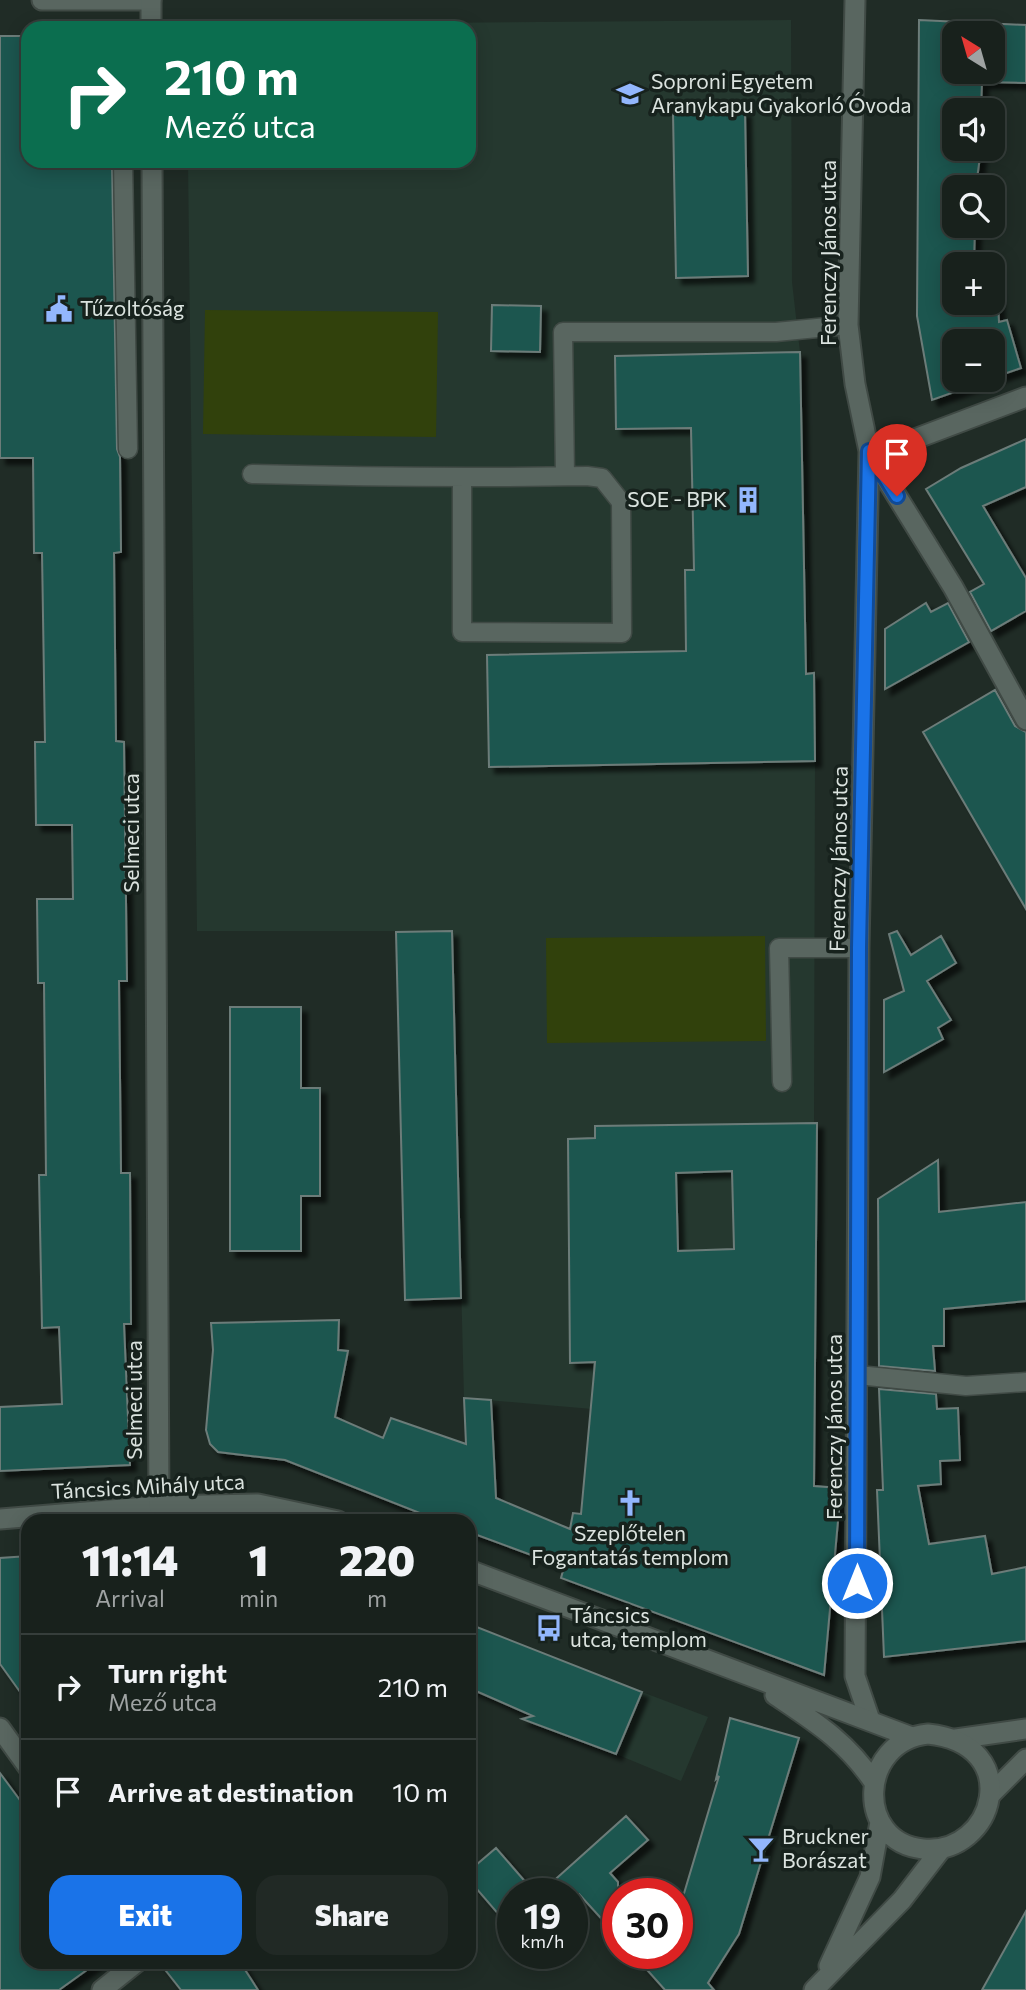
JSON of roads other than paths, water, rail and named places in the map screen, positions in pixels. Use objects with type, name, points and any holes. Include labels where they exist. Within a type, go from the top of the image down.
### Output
[{"type":"street","points":[[41,0],[151,0],[151,21]]},
{"type":"street","name":"Ferenczy János utca","points":[[855,0],[848,325],[855,384],[869,451],[859,948],[855,1676],[870,1720]]},
{"type":"street","name":"Selmeci utca","points":[[152,168],[159,1506]]},
{"type":"street","points":[[1026,397],[908,442],[869,451],[953,587],[1026,720]]},
{"type":"street","name":"Táncsics Mihály utca","points":[[61,1514],[159,1506],[258,1504],[305,1514]]},
{"type":"street","name":"Táncsics Mihály utca","points":[[0,1519],[21,1517]]},
{"type":"street","points":[[476,1573],[909,1736],[928,1734],[956,1739],[1026,1729]]},
{"type":"street","points":[[745,1676],[839,1740],[855,1755],[873,1782],[875,1811],[880,1822],[893,1836],[912,1847],[942,1847]]},
{"type":"street","points":[[0,1728],[21,1757]]},
{"type":"street","points":[[873,1782],[887,1754],[909,1736]]},
{"type":"street","points":[[819,1985],[902,1900],[942,1847],[970,1831],[985,1814],[992,1793],[990,1776],[982,1760],[956,1739]]},
{"type":"street","points":[[992,1793],[1026,1759]]},
{"type":"street","points":[[819,1985],[870,1877],[880,1822]]},
{"type":"street","points":[[102,1990],[128,1969]]},
{"type":"lane","points":[[123,168],[128,449]]},
{"type":"lane","points":[[565,476],[563,332],[776,332],[848,325]]},
{"type":"lane","points":[[252,474],[603,478],[621,502],[622,633],[462,632],[462,478]]},
{"type":"lane","points":[[782,1082],[779,948],[859,948]]},
{"type":"lane","points":[[858,1374],[966,1386],[1026,1382]]},
{"type":"place","name":"Soproni Egyetem Aranykapu Gyakorló Óvoda","points":[[630,94]]},
{"type":"place","name":"Tűzoltóság","points":[[59,309]]},
{"type":"place","name":"SOE - BPK","points":[[748,500]]},
{"type":"place","name":"Szeplőtelen Fogantatás templom","points":[[630,1503]]},
{"type":"place","name":"Táncsics utca, templom","points":[[549,1628]]},
{"type":"place","name":"Bruckner Borászat","points":[[761,1849]]}]
